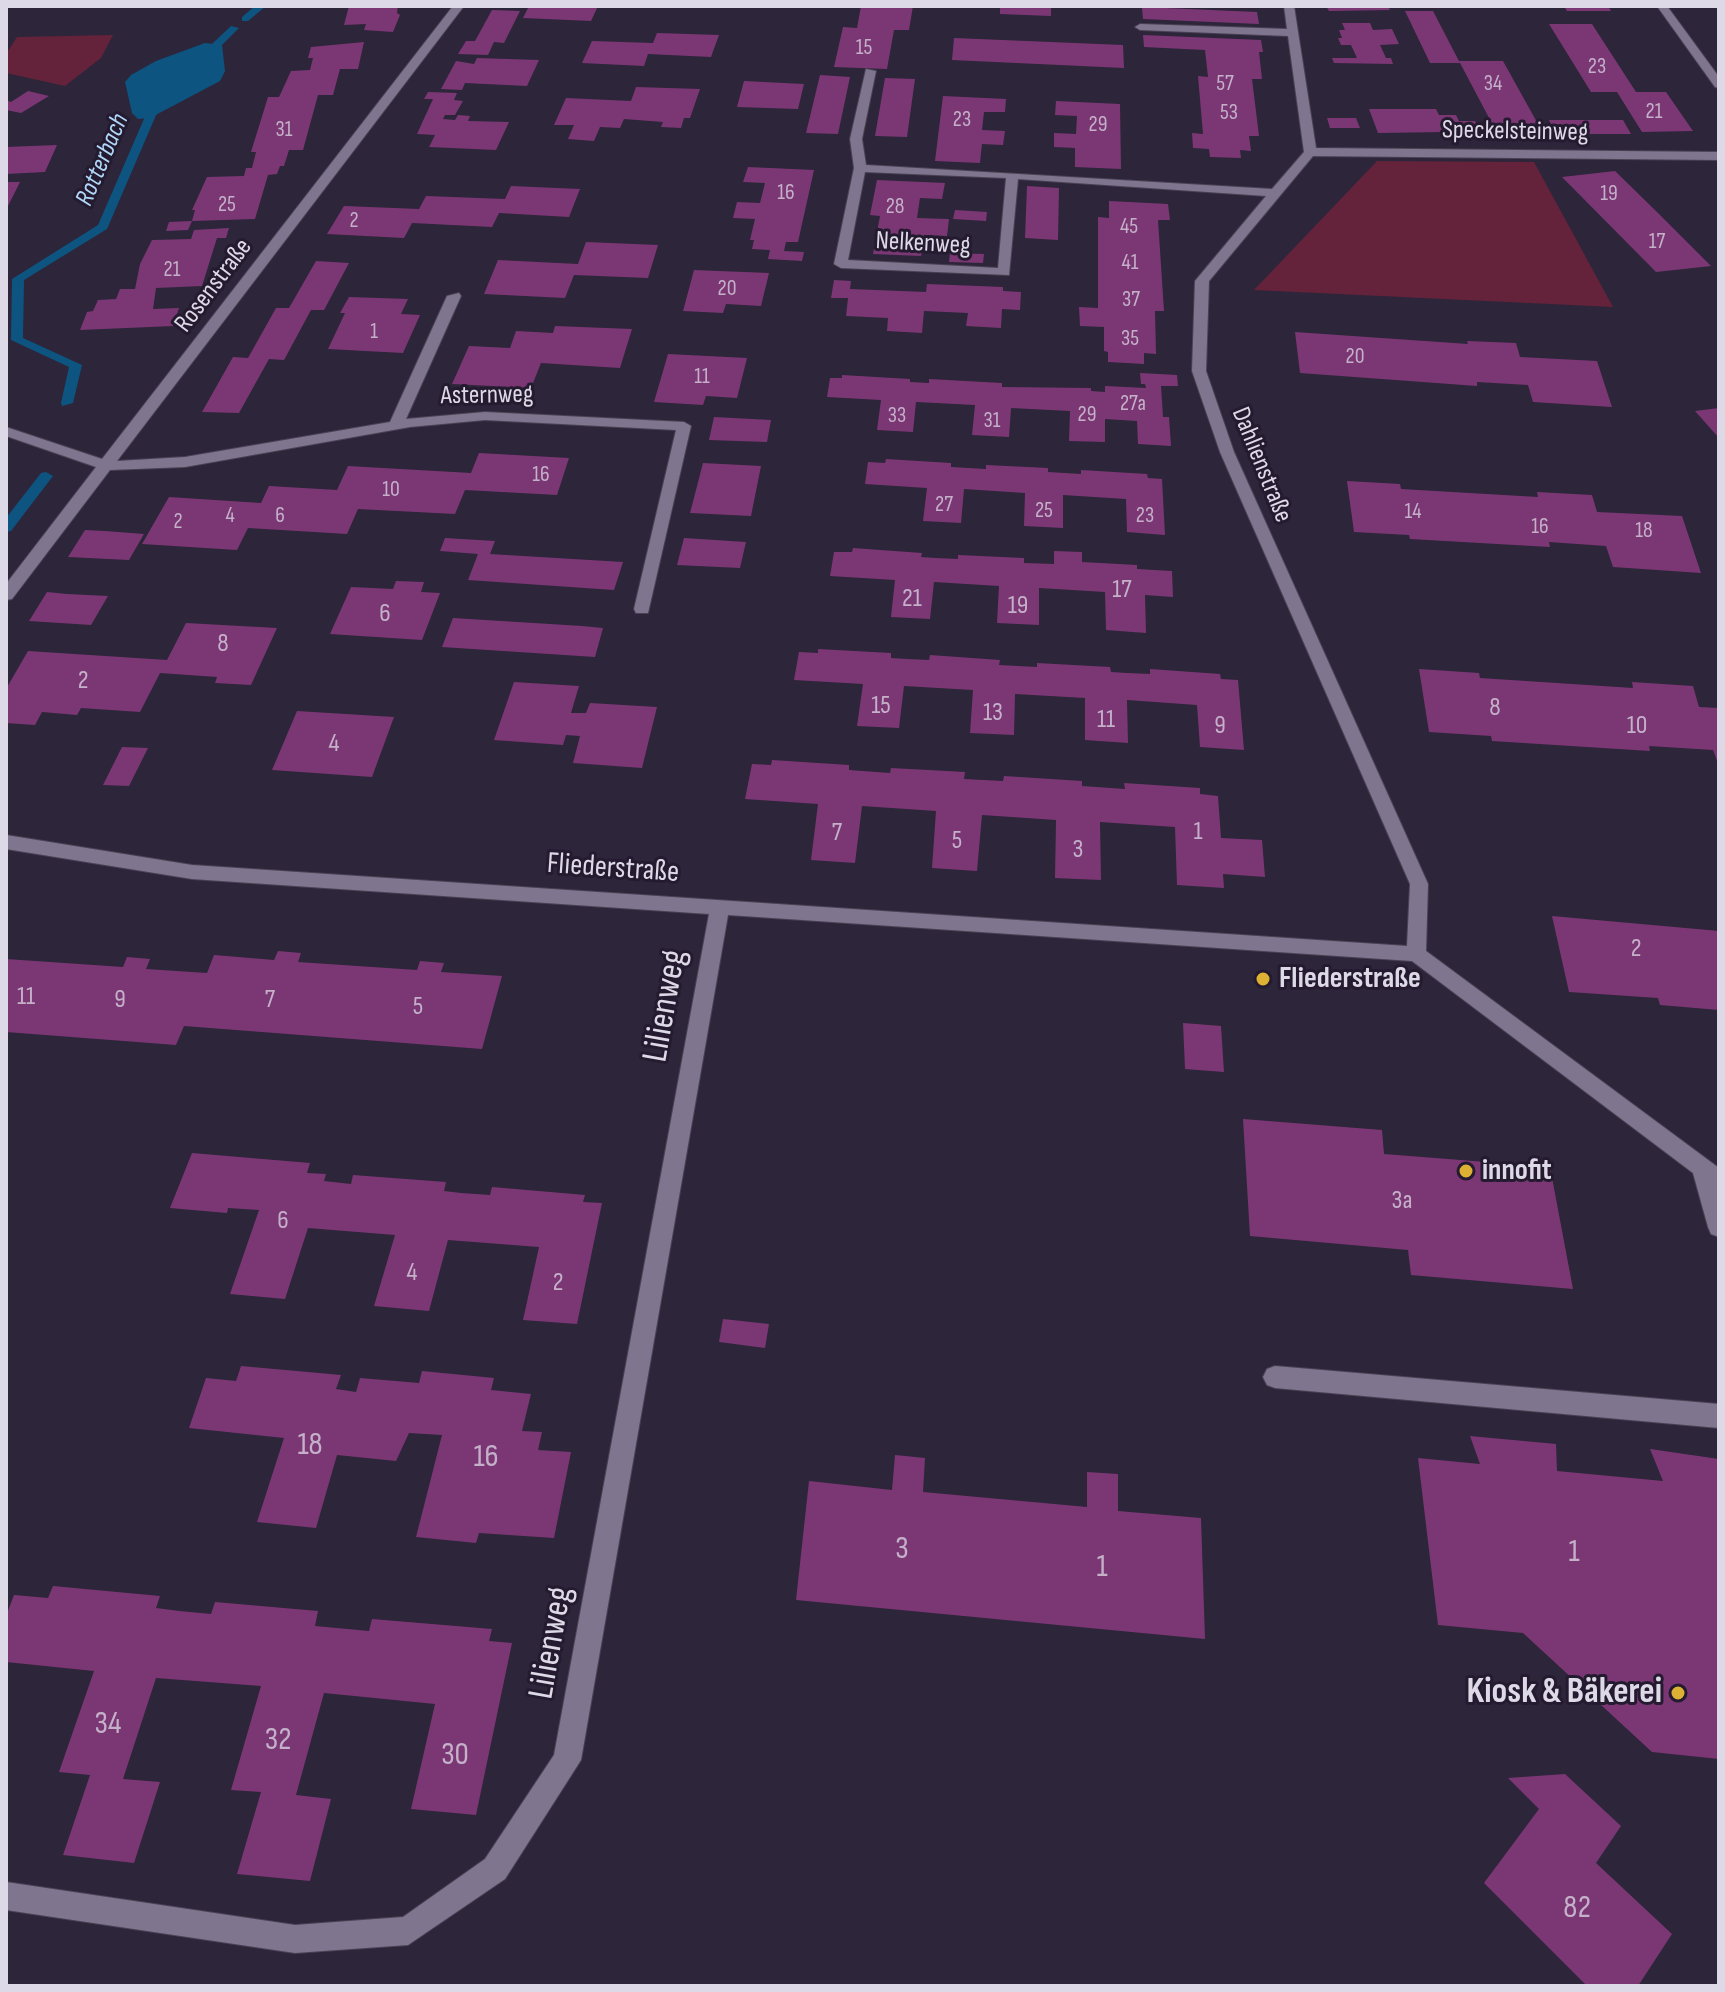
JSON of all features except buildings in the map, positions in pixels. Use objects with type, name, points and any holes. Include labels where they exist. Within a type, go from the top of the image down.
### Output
[{"type":"street","name":"Rosenstraße","points":[[6,595],[459,6]]},
{"type":"street","points":[[1289,6],[1310,152]]},
{"type":"street","points":[[1662,6],[1719,85]]},
{"type":"street","points":[[1140,27],[1294,33]]},
{"type":"street","name":"Nelkenweg","points":[[870,71],[856,139],[860,168],[841,264],[1004,272],[1012,175]]},
{"type":"street","name":"Speckelsteinweg","points":[[1310,152],[1719,156]]},
{"type":"street","name":"Dahlienstraße","points":[[1310,152],[1202,281],[1199,371],[1227,452],[1419,884],[1416,954]]},
{"type":"street","points":[[860,168],[1275,193]]},
{"type":"street","points":[[396,426],[454,296]]},
{"type":"street","name":"Asternweg","points":[[107,466],[185,462],[396,426],[485,416],[684,426],[642,609]]},
{"type":"street","points":[[6,431],[107,466]]},
{"type":"street","name":"Fliederstraße","points":[[6,842],[192,872],[1416,954]]},
{"type":"street","name":"Lilienweg","points":[[6,1896],[295,1939],[408,1931],[495,1869],[567,1760],[720,906]]},
{"type":"street","points":[[1416,954],[1711,1174],[1719,1227]]},
{"type":"street","points":[[1275,1377],[1719,1416]]},
{"type":"shaded area","points":[[113,35],[101,58],[65,86],[6,73],[6,54],[17,37]]},
{"type":"shaded area","points":[[1377,161],[1534,162],[1613,307],[1254,290]]},
{"type":"water","points":[[205,43],[222,45],[225,71],[220,81],[150,118],[138,119],[132,113],[125,82],[131,75],[156,61]]},
{"type":"waterway","name":"Rotterbach","points":[[245,19],[261,6]]},
{"type":"waterway","name":"Rotterbach","points":[[200,61],[234,28]]},
{"type":"waterway","name":"Rotterbach","points":[[67,403],[76,365],[17,340],[18,279],[103,227],[155,105],[162,98]]},
{"type":"waterway","name":"Rotterbach","points":[[6,528],[46,476]]},
{"type":"place","name":"Fliederstraße","points":[[1263,979]]},
{"type":"place","name":"innofit","points":[[1466,1171]]},
{"type":"place","name":"Kiosk & Bäkerei","points":[[1678,1693]]}]
